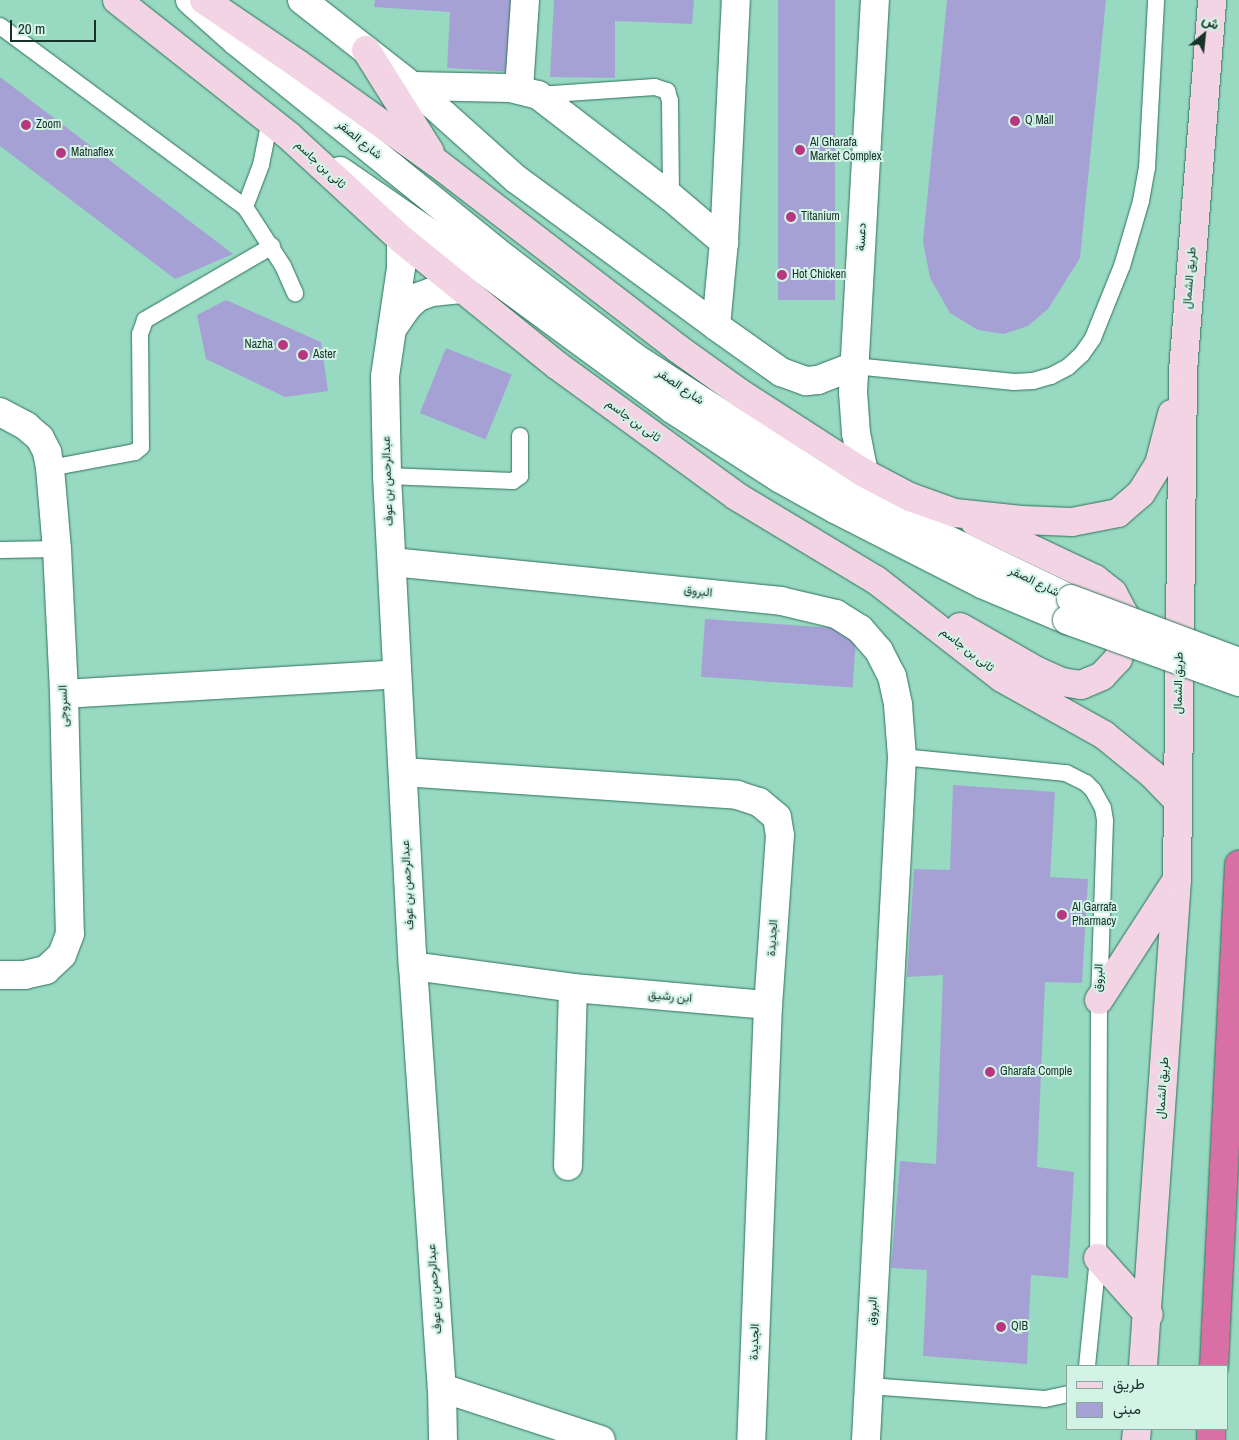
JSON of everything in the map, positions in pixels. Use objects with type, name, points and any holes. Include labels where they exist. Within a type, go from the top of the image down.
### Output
[{"type":"highway","points":[[1214,1365],[1239,865]]},
{"type":"main road","name":"ثانى بن جاسم","points":[[117,0],[279,128],[401,239],[558,366],[736,496],[876,580],[1002,678],[1104,735],[1152,774],[1178,801]]},
{"type":"main road","points":[[204,0],[437,163],[743,396],[864,473],[910,497],[955,513],[1095,579],[1113,593],[1124,614],[1126,637],[1118,659],[1102,676],[1081,685],[1062,682],[1035,670],[876,580]]},
{"type":"main road","name":"طريق الشمال","points":[[1143,1365],[1149,1315],[1177,880],[1183,371],[1212,0]]},
{"type":"main road","points":[[366,50],[437,163]]},
{"type":"main road","points":[[955,513],[1022,520],[1072,522],[1118,513],[1141,493],[1159,464],[1183,371]]},
{"type":"main road","points":[[1099,1000],[1177,880]]},
{"type":"main road","points":[[1098,1258],[1149,1315]]},
{"type":"street","name":"شارع الصقر","points":[[190,0],[236,40],[406,178],[634,356],[798,462],[915,524],[1069,610],[1239,682]]},
{"type":"street","points":[[303,0],[412,86],[516,179],[716,326],[793,378],[818,380],[854,366]]},
{"type":"street","points":[[525,0],[529,92]]},
{"type":"street","points":[[716,326],[724,242],[736,0]]},
{"type":"street","name":"دعسة","points":[[864,473],[854,412],[854,366],[875,0]]},
{"type":"street","points":[[412,86],[529,92],[670,197],[724,242]]},
{"type":"street","name":"شارع الصقر","points":[[279,128],[479,268],[650,393],[725,444],[835,509],[982,584],[1239,662]]},
{"type":"street","name":"عبدالرحمن بن عوف","points":[[401,239],[401,268],[385,377],[387,476],[412,966],[442,1388],[443,1440]]},
{"type":"street","name":"عبدالرحمن بن عوف","points":[[392,330],[408,306],[418,297],[432,292],[461,288]]},
{"type":"street","name":"السروجى","points":[[0,412],[26,426],[40,438],[47,452],[50,468],[57,549],[64,694],[70,934],[62,955],[46,970],[25,975],[0,975]]},
{"type":"street","name":"البروق","points":[[392,562],[781,601],[836,614],[860,629],[879,651],[892,676],[898,705],[902,758],[866,1440]]},
{"type":"street","points":[[64,694],[396,674]]},
{"type":"street","name":"الجديدة","points":[[403,772],[737,795],[758,802],[776,817],[780,835],[768,1005],[751,1440]]},
{"type":"street","name":"ابن رشيق","points":[[412,966],[573,988],[768,1005]]},
{"type":"street","points":[[568,1166],[573,988]]},
{"type":"street","points":[[442,1388],[601,1440]]},
{"type":"lane","points":[[854,366],[1014,382],[1033,381],[1051,376],[1068,367],[1082,354],[1093,338],[1122,266],[1141,201],[1147,168],[1156,0]]},
{"type":"lane","points":[[0,26],[245,207],[272,246],[295,293]]},
{"type":"lane","points":[[529,92],[655,87],[667,91],[670,102],[670,197]]},
{"type":"lane","points":[[245,207],[261,165],[279,128]]},
{"type":"lane","points":[[50,468],[135,452],[141,447],[140,334],[145,320],[272,246]]},
{"type":"lane","points":[[387,476],[513,481],[520,476],[520,436]]},
{"type":"lane","points":[[0,550],[57,549]]},
{"type":"lane","name":"البروق","points":[[902,758],[1066,774],[1078,778],[1093,790],[1103,808],[1105,821],[1099,1000],[1098,1258],[1087,1365]]},
{"type":"lane","points":[[869,1386],[1045,1399],[1066,1394]]},
{"type":"building","points":[[375,0],[515,0],[513,72],[447,68],[450,12],[374,7]]},
{"type":"building","points":[[554,0],[694,0],[692,24],[615,21],[615,78],[550,77]]},
{"type":"building","name":"Al Gharafa Market Complex","points":[[778,0],[835,0],[835,300],[778,300]]},
{"type":"building","name":"Q Mall","points":[[947,0],[1106,0],[1080,258],[1048,309],[1028,326],[1004,334],[978,330],[950,313],[930,278],[923,241]]},
{"type":"building","points":[[0,77],[233,254],[175,279],[0,146]]},
{"type":"building","points":[[226,300],[321,342],[328,391],[285,397],[206,359],[197,315]]},
{"type":"building","points":[[446,348],[512,375],[486,439],[420,413]]},
{"type":"building","points":[[705,619],[857,630],[853,687],[701,677]]},
{"type":"building","name":"Gharafa Comple","points":[[953,785],[1055,792],[1050,877],[1088,879],[1082,983],[1045,982],[1037,1167],[1074,1172],[1068,1278],[1031,1275],[1027,1364],[923,1356],[927,1270],[891,1268],[900,1161],[936,1164],[943,975],[907,977],[914,869],[950,870]]},
{"type":"place","name":"Q Mall","points":[[1015,121]]},
{"type":"place","name":"Zoom","points":[[26,125]]},
{"type":"place","name":"Al Gharafa Market Complex","points":[[800,150]]},
{"type":"place","name":"Matnaflex","points":[[61,153]]},
{"type":"place","name":"Titanium","points":[[791,217]]},
{"type":"place","name":"Hot Chicken","points":[[782,275]]},
{"type":"place","name":"Nazha","points":[[283,345]]},
{"type":"place","name":"Aster","points":[[303,355]]},
{"type":"place","name":"Al Garrafa Pharmacy","points":[[1062,915]]},
{"type":"place","name":"Gharafa Comple","points":[[990,1072]]},
{"type":"place","name":"QIB","points":[[1001,1327]]}]
